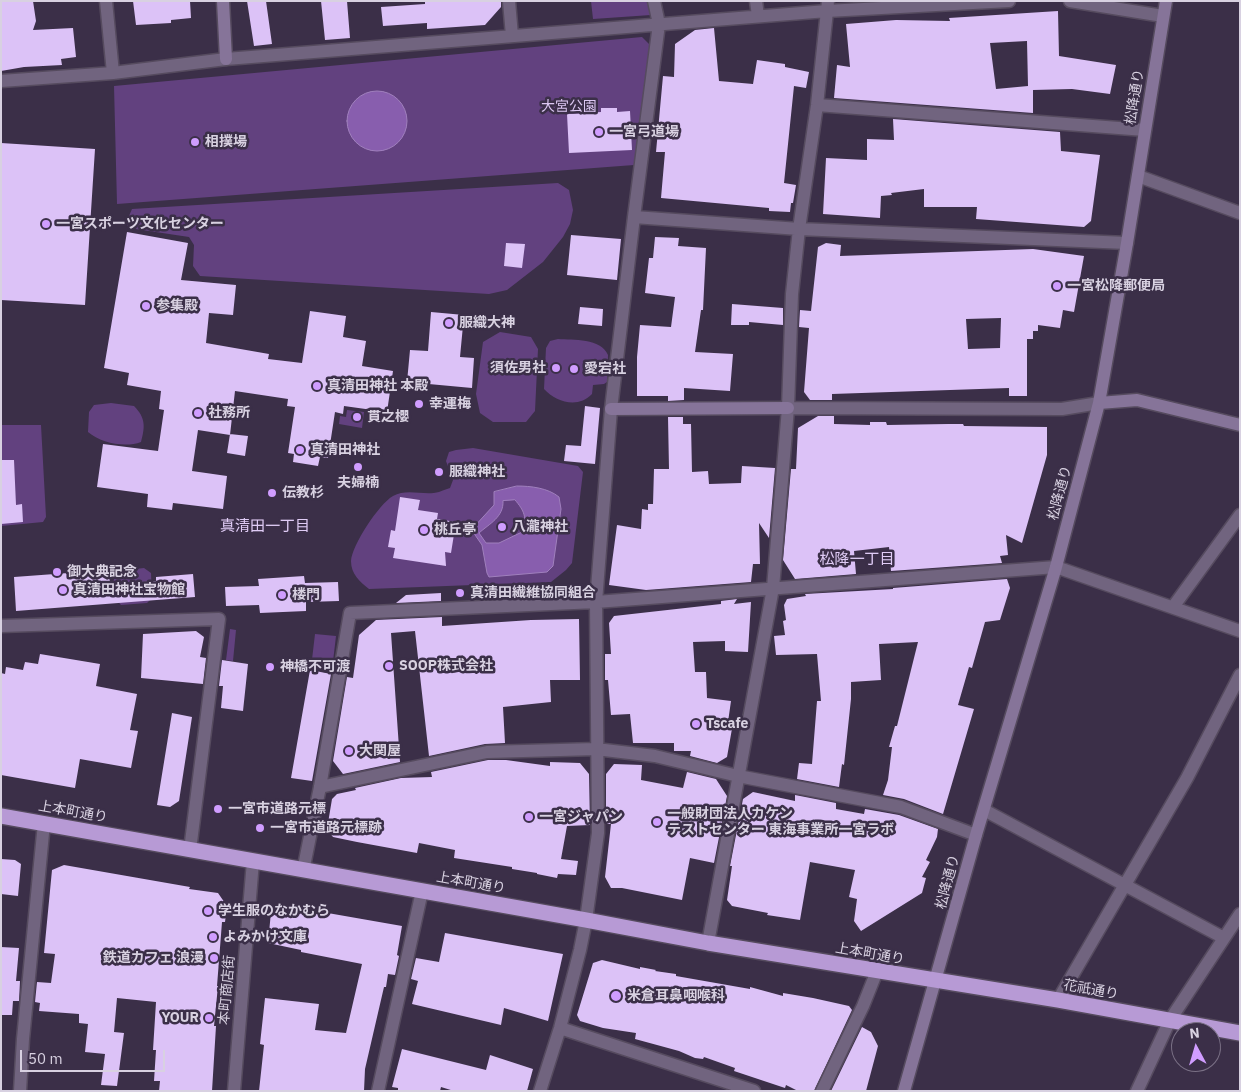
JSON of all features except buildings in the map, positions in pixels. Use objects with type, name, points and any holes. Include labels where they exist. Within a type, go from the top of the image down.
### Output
[{"type":"highway","name":"上本町通り","points":[[1,816],[708,943],[936,981]]},
{"type":"highway","name":"花祇通り","points":[[936,981],[1058,1000],[1240,1033]]},
{"type":"street","points":[[106,1],[113,73]]},
{"type":"street","points":[[223,1],[226,59]]},
{"type":"street","points":[[509,1],[512,36]]},
{"type":"street","points":[[540,1091],[560,1028],[586,920],[598,832],[596,602],[611,409],[659,24],[654,1]]},
{"type":"street","points":[[756,1],[758,16]]},
{"type":"street","points":[[1,81],[113,73],[226,59],[758,16],[828,6],[1009,1]]},
{"type":"street","points":[[1070,1],[1163,16]]},
{"type":"street","name":"松降通り","points":[[904,1091],[976,835],[1056,567],[1099,402],[1127,244],[1166,1]]},
{"type":"street","points":[[708,943],[773,588],[788,408],[792,294],[798,229],[817,105],[828,6]]},
{"type":"street","points":[[817,105],[1145,130]]},
{"type":"street","points":[[1138,176],[1240,213]]},
{"type":"street","points":[[634,217],[798,229],[1127,244]]},
{"type":"street","points":[[611,409],[1062,409],[1099,402],[1137,400],[1240,425]]},
{"type":"street","points":[[1173,607],[1240,515]]},
{"type":"street","points":[[303,871],[320,787],[350,613],[596,602],[1056,567],[1240,630]]},
{"type":"street","points":[[1,626],[219,619],[190,850]]},
{"type":"street","points":[[1058,1000],[1187,778],[1240,675]]},
{"type":"street","points":[[320,787],[487,752],[596,749],[654,756],[738,776],[901,807],[976,835]]},
{"type":"street","points":[[984,810],[1224,938]]},
{"type":"street","points":[[20,1091],[23,1039],[44,823]]},
{"type":"street","name":"本町商店街","points":[[234,1091],[253,861]]},
{"type":"street","points":[[378,1091],[422,891]]},
{"type":"street","points":[[1137,1091],[1170,1020],[1240,914]]},
{"type":"street","points":[[822,1091],[863,1006],[877,971]]},
{"type":"street","points":[[560,1028],[754,1091]]},
{"type":"green space","points":[[591,1],[649,1],[651,15],[593,19]]},
{"type":"green space","name":"大宮公園","points":[[642,37],[650,45],[634,165],[117,204],[114,86]]},
{"type":"green space","points":[[558,183],[569,190],[573,210],[570,224],[563,237],[543,262],[507,290],[489,294],[200,276],[193,266],[194,245],[189,237],[129,228],[126,223],[132,209]]},
{"type":"green space","points":[[500,332],[531,337],[538,349],[535,411],[526,422],[493,422],[480,413],[476,394],[483,342]]},
{"type":"green space","points":[[558,339],[593,343],[604,349],[608,355],[607,382],[593,385],[592,394],[586,399],[567,402],[549,394],[544,389],[546,348],[550,341]]},
{"type":"green space","points":[[111,403],[134,406],[138,410],[143,419],[141,442],[128,445],[106,442],[88,432],[89,412],[94,405]]},
{"type":"green space","points":[[347,410],[364,412],[362,428],[339,424],[340,416],[346,417]]},
{"type":"green space","points":[[1,425],[41,425],[46,517],[43,522],[1,526]]},
{"type":"green space","points":[[473,448],[578,466],[583,472],[572,563],[551,582],[369,589],[354,574],[351,561],[356,545],[374,516],[387,500],[398,494],[410,492],[433,493],[450,488],[453,480],[446,461],[449,452]]},
{"type":"green space","points":[[144,568],[151,573],[152,598],[147,603],[121,605],[116,597],[113,584],[118,571]]},
{"type":"green space","points":[[230,629],[236,630],[233,661],[226,660]]},
{"type":"green space","points":[[315,634],[336,636],[332,670],[311,668]]},
{"type":"shaded area","points":[[377,91],[394,96],[402,104],[407,121],[402,138],[394,146],[377,151],[360,146],[352,138],[347,121],[352,104],[360,96]]},
{"type":"shaded area","points":[[517,486],[528,486],[545,490],[559,497],[561,509],[553,566],[547,572],[489,577],[482,545],[473,532],[473,528],[494,505],[494,492]],"holes":[[[515,500],[523,511],[525,519],[522,532],[499,543],[486,543],[479,533],[498,516],[503,507],[503,501]]]},
{"type":"place","name":"一宮弓道場","points":[[599,132]]},
{"type":"place","name":"相撲場","points":[[195,142]]},
{"type":"place","name":"一宮スポーツ文化センター","points":[[46,224]]},
{"type":"place","name":"一宮松降郵便局","points":[[1057,286]]},
{"type":"place","name":"参集殿","points":[[146,306]]},
{"type":"place","name":"服織大神","points":[[449,323]]},
{"type":"place","name":"須佐男社","points":[[556,368]]},
{"type":"place","name":"愛宕社","points":[[574,369]]},
{"type":"place","name":"真清田神社 本殿","points":[[317,386]]},
{"type":"place","name":"幸運梅","points":[[419,404]]},
{"type":"place","name":"社務所","points":[[198,413]]},
{"type":"place","name":"貫之櫻","points":[[357,417]]},
{"type":"place","name":"真清田神社","points":[[300,450]]},
{"type":"place","name":"夫婦楠","points":[[358,467]]},
{"type":"place","name":"服織神社","points":[[439,472]]},
{"type":"place","name":"伝教杉","points":[[272,493]]},
{"type":"place","name":"八瀧神社","points":[[502,527]]},
{"type":"place","name":"桃丘亭","points":[[424,530]]},
{"type":"place","name":"御大典記念","points":[[57,572]]},
{"type":"place","name":"真清田神社宝物館","points":[[63,590]]},
{"type":"place","name":"真清田繊維協同組合","points":[[460,593]]},
{"type":"place","name":"楼門","points":[[282,595]]},
{"type":"place","name":"SOOP株式会社","points":[[389,666]]},
{"type":"place","name":"神橋不可渡","points":[[270,667]]},
{"type":"place","name":"Tscafe","points":[[696,724]]},
{"type":"place","name":"大関屋","points":[[349,751]]},
{"type":"place","name":"一宮市道路元標","points":[[218,809]]},
{"type":"place","name":"一宮ジャパン","points":[[529,817]]},
{"type":"place","name":"一般財団法人カケン テストセンター 東海事業所一宮ラボ","points":[[657,822]]},
{"type":"place","name":"一宮市道路元標跡","points":[[260,828]]},
{"type":"place","name":"学生服のなかむら","points":[[208,911]]},
{"type":"place","name":"よみかけ文庫","points":[[213,937]]},
{"type":"place","name":"鉄道カフェ 浪漫","points":[[214,958]]},
{"type":"place","name":"米倉耳鼻咽喉科","points":[[616,996]]},
{"type":"place","name":"YOUR","points":[[209,1018]]},
{"type":"district","name":"真清田一丁目","points":[[265,527]]},
{"type":"district","name":"松降一丁目","points":[[857,560]]}]
